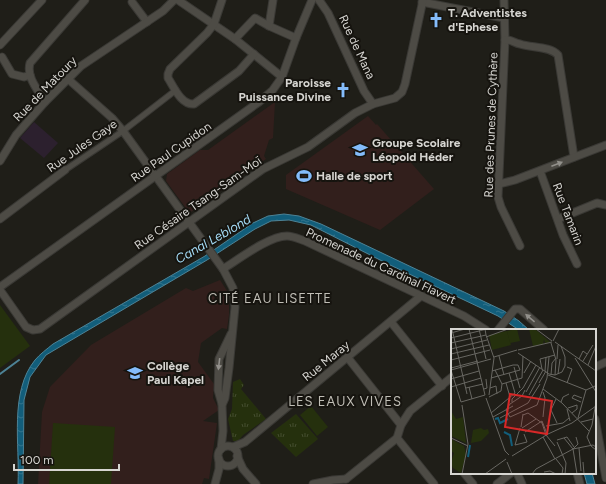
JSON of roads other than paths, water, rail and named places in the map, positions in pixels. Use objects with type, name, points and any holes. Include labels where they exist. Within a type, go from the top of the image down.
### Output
[{"type":"street","points":[[0,45],[42,0]]},
{"type":"street","points":[[45,102],[30,75],[29,69],[31,60],[85,0]]},
{"type":"street","name":"Rue de Matoury","points":[[0,161],[16,135],[45,102],[81,66],[163,11],[174,0]]},
{"type":"street","points":[[178,0],[235,39],[282,77]]},
{"type":"street","points":[[222,0],[214,24],[168,72],[168,78],[186,103],[192,104],[197,102],[239,70],[254,54]]},
{"type":"street","points":[[269,26],[272,0]]},
{"type":"street","name":"Rue Paul Cupidon","points":[[0,288],[259,102],[272,91],[282,77],[312,0]]},
{"type":"street","name":"Rue de Mana","points":[[319,0],[328,13],[364,91],[373,104]]},
{"type":"street","name":"Rue des Prunes de Cythère","points":[[504,0],[505,40],[498,197],[501,207],[520,246]]},
{"type":"street","points":[[423,1],[504,18]]},
{"type":"street","name":"Rue Césaire Tsang-Sam-Moï","points":[[0,288],[26,327],[33,330],[40,329],[263,169],[308,147],[355,114],[373,104],[395,98],[402,92],[405,84],[423,1]]},
{"type":"street","points":[[132,2],[147,22]]},
{"type":"street","points":[[235,39],[255,18],[296,38]]},
{"type":"street","points":[[505,40],[546,49],[555,52],[558,55],[574,158]]},
{"type":"street","points":[[2,57],[12,74],[24,77],[30,75]]},
{"type":"street","points":[[68,79],[112,118],[123,131],[224,269],[233,288],[236,307],[225,398],[222,405]]},
{"type":"street","name":"Rue Jules Gaye","points":[[0,219],[65,170],[123,131],[176,90]]},
{"type":"street","points":[[499,184],[540,171],[606,145]]},
{"type":"street","name":"Rue Tamarin","points":[[540,171],[564,235],[577,264]]},
{"type":"street","points":[[558,219],[597,203],[606,205]]},
{"type":"street","name":"Promenade du Cardinal Flavert","points":[[224,269],[270,240],[290,236],[305,241],[464,316],[484,329]]},
{"type":"street","name":"Rue Maray","points":[[234,451],[421,296]]},
{"type":"street","points":[[499,328],[515,309],[520,309],[543,329]]},
{"type":"street","points":[[391,322],[442,386]]},
{"type":"street","points":[[216,482],[223,431],[222,405],[218,390],[219,359],[233,328]]},
{"type":"street","points":[[348,358],[401,425]]},
{"type":"street","points":[[596,367],[606,362]]},
{"type":"street","points":[[313,484],[333,480],[348,482],[397,438],[401,425],[410,411],[451,378]]},
{"type":"street","points":[[596,424],[606,478]]},
{"type":"street","points":[[223,431],[243,469],[256,484]]},
{"type":"street","points":[[397,438],[434,484]]},
{"type":"street","points":[[221,449],[226,446],[234,451]]},
{"type":"street","points":[[216,482],[231,464],[234,451]]},
{"type":"street","points":[[219,459],[224,464],[231,464],[243,469]]},
{"type":"street","points":[[465,474],[473,484]]},
{"type":"street","points":[[497,484],[510,474]]},
{"type":"street","points":[[517,474],[522,484]]},
{"type":"street","points":[[577,474],[580,484]]},
{"type":"water","points":[[284,214],[299,216],[321,224],[504,311],[528,329],[518,329],[498,316],[388,264],[311,225],[289,220],[271,221],[255,229],[207,260],[46,355],[30,377],[24,400],[23,484],[18,484],[17,436],[19,403],[22,387],[27,373],[35,360],[53,344],[205,256],[253,223],[268,216]]},
{"type":"water","points":[[584,474],[592,474],[595,484],[587,484]]},
{"type":"waterway","points":[[0,374],[19,360]]},
{"type":"place","name":"T. Adventistes d'Ephese","points":[[436,20]]},
{"type":"place","name":"Paroisse Puissance Divine","points":[[343,90]]},
{"type":"place","name":"Groupe Scolaire Léopold Héder","points":[[360,150]]},
{"type":"place","name":"Halle de sport","points":[[304,176]]},
{"type":"place","name":"Collège Paul Kapel","points":[[135,373]]},
{"type":"district","name":"CITÉ EAU LISETTE","points":[[270,298]]},
{"type":"district","name":"LES EAUX VIVES","points":[[345,401]]},
{"type":"water label","name":"Canal Leblond","points":[[213,239]]}]
